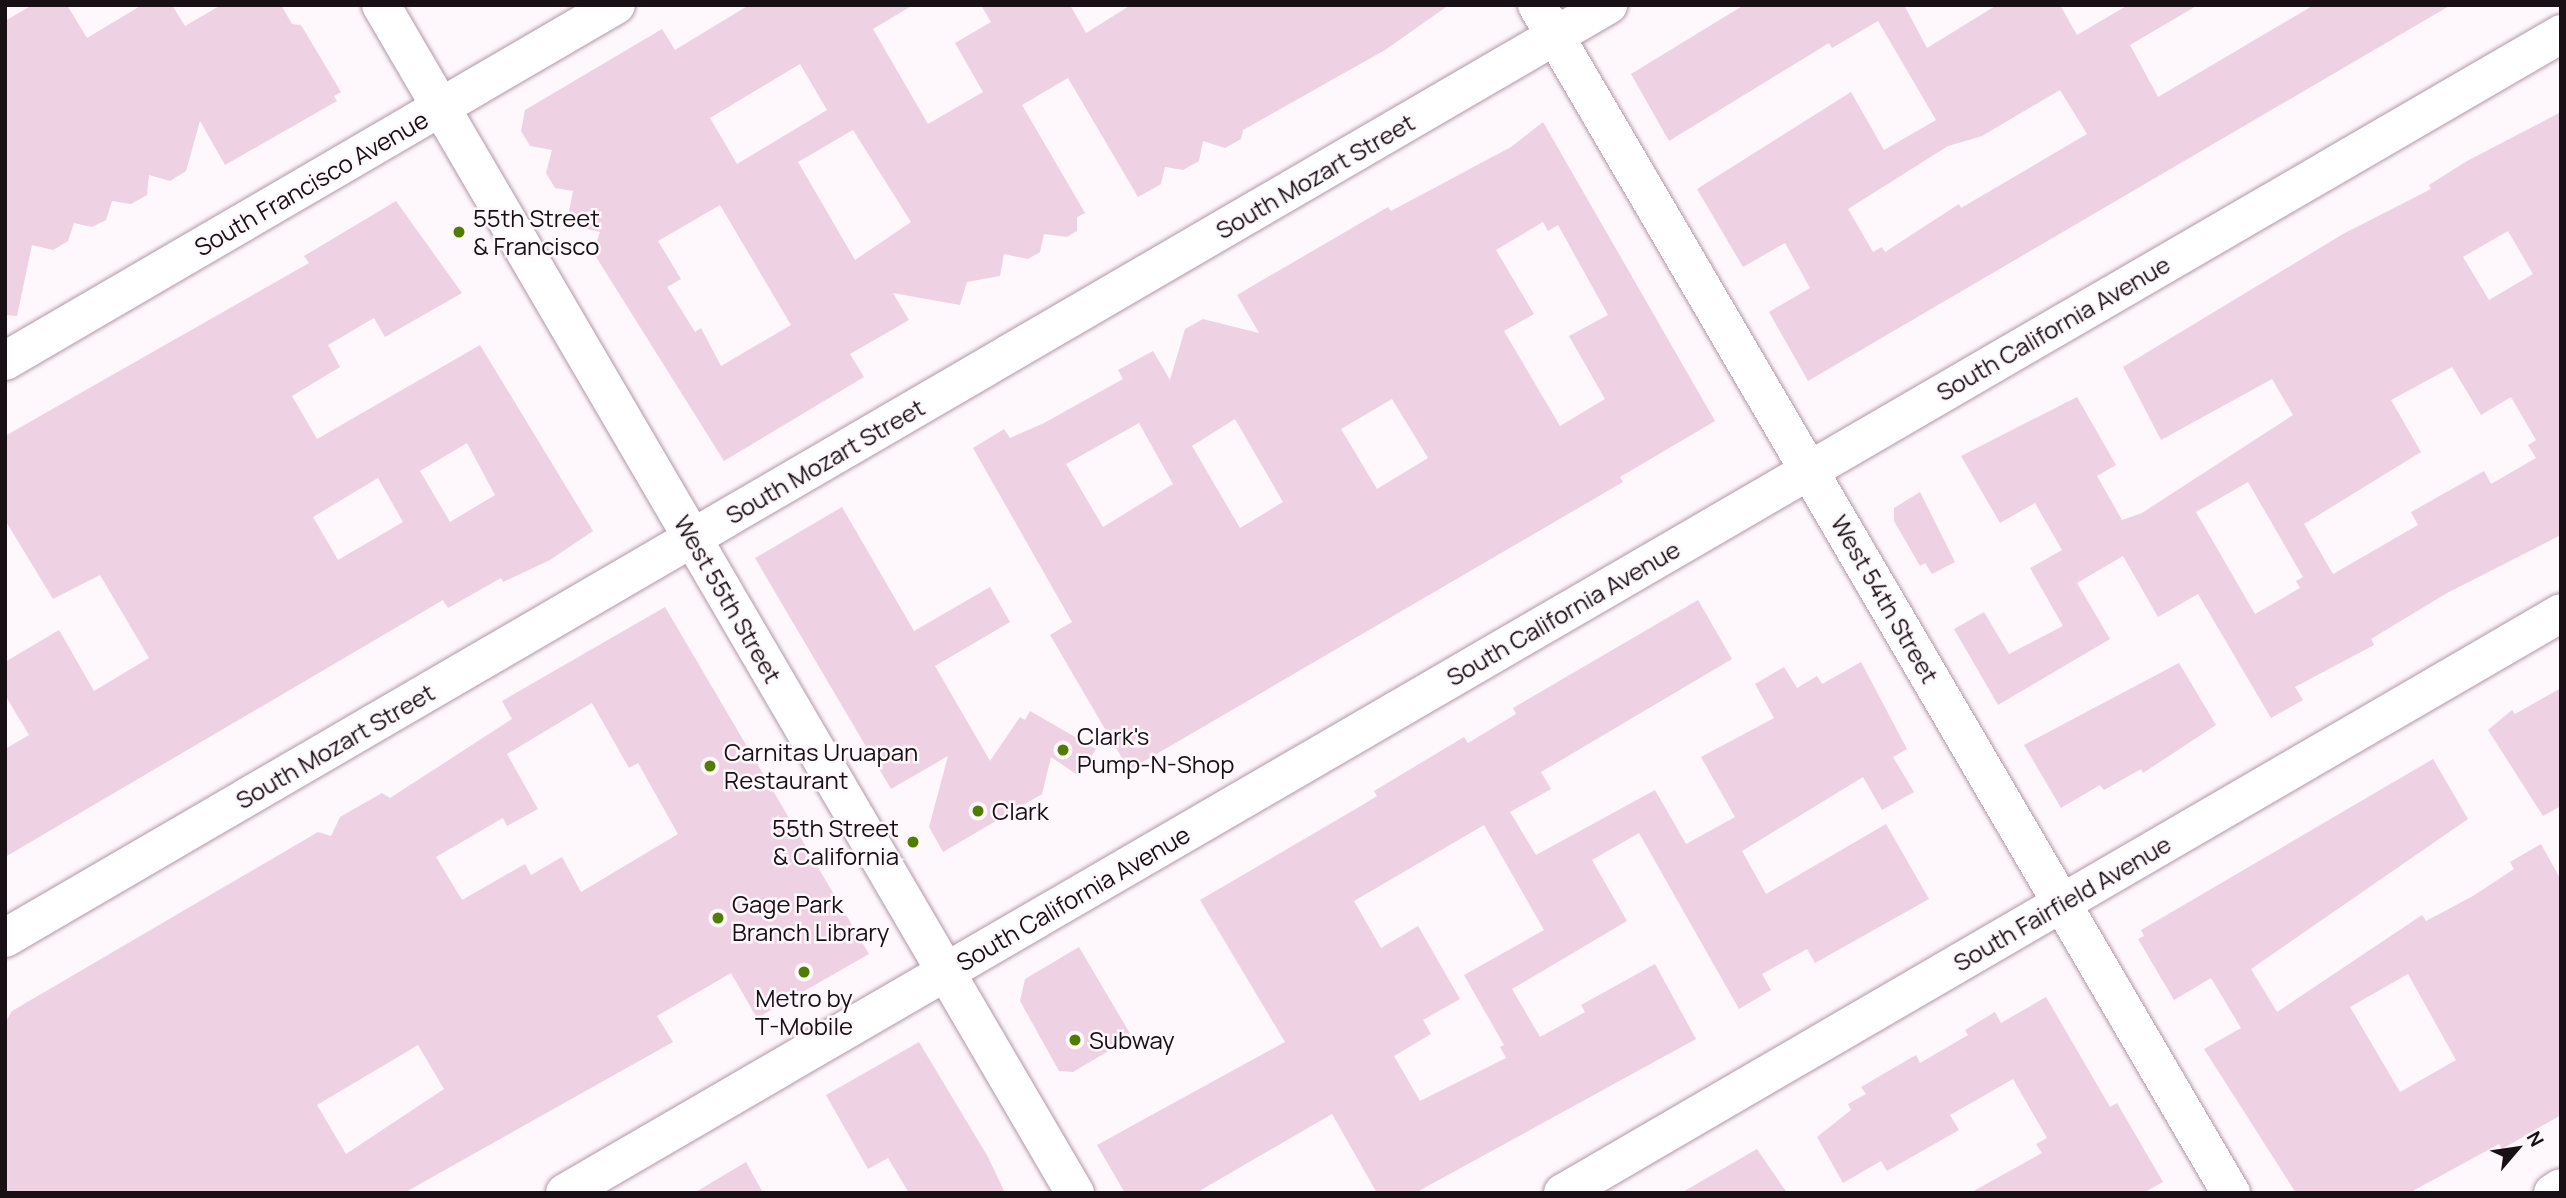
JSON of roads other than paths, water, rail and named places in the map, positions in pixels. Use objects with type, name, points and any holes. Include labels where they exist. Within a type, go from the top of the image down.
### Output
[{"type":"street","name":"West 55th Street","points":[[381,5],[1074,1193]]},
{"type":"street","name":"South Francisco Avenue","points":[[5,361],[616,5]]},
{"type":"street","name":"South Mozart Street","points":[[5,938],[693,538],[1546,21],[1608,5]]},
{"type":"street","name":"West 54th Street","points":[[1546,21],[2231,1193]]},
{"type":"street","name":"South California Avenue","points":[[565,1193],[2561,33]]},
{"type":"street","name":"South Fairfield Avenue","points":[[1563,1193],[2561,613]]},
{"type":"street","points":[[2553,1193],[2561,1188]]},
{"type":"place","name":"55th Street & Francisco","points":[[459,232]]},
{"type":"place","name":"Clark's Pump-N-Shop","points":[[1063,750]]},
{"type":"place","name":"Carnitas Uruapan Restaurant","points":[[710,766]]},
{"type":"place","name":"Clark","points":[[978,811]]},
{"type":"place","name":"55th Street & California","points":[[913,842]]},
{"type":"place","name":"Gage Park Branch Library","points":[[718,918]]},
{"type":"place","name":"Metro by T-Mobile","points":[[804,972]]},
{"type":"place","name":"Subway","points":[[1075,1040]]}]
